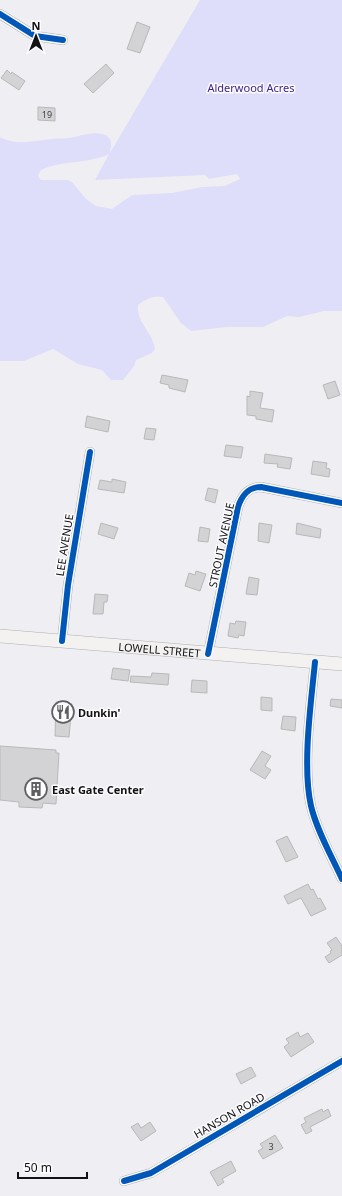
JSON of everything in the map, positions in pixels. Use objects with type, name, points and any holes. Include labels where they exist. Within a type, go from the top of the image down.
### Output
[{"type":"main road","name":"LOWELL STREET","points":[[0,636],[342,664]]},
{"type":"street","points":[[0,14],[35,36],[63,40]]},
{"type":"street","name":"LEE AVENUE","points":[[62,641],[71,564],[90,452]]},
{"type":"street","name":"STROUT AVENUE","points":[[208,654],[238,507],[244,494],[251,489],[261,487],[342,503]]},
{"type":"street","points":[[315,662],[307,768],[308,789],[312,811],[318,828],[342,879]]},
{"type":"street","name":"HANSON ROAD","points":[[124,1181],[151,1173],[342,1061]]},
{"type":"green space","name":"Alderwood Acres","points":[[200,0],[342,0],[342,311],[324,311],[299,317],[287,316],[263,327],[227,327],[191,331],[181,323],[163,297],[153,297],[138,305],[138,311],[142,322],[154,343],[155,349],[152,353],[136,360],[134,366],[123,380],[111,380],[102,370],[78,364],[53,349],[24,361],[0,361],[0,137],[6,140],[25,142],[68,138],[96,133],[108,136],[111,143],[110,153]],"holes":[[[109,154],[95,180],[205,175],[209,179],[237,174],[240,179],[225,186],[202,187],[172,193],[132,195],[112,209],[96,206],[86,199],[72,182],[67,180],[41,180],[38,176],[41,170],[49,167],[92,159]]]},
{"type":"building","points":[[137,22],[150,27],[140,53],[127,49]]},
{"type":"building","points":[[106,64],[114,73],[93,93],[84,84]]},
{"type":"building","points":[[7,70],[11,74],[12,72],[25,81],[19,90],[1,78]]},
{"type":"building","points":[[38,107],[55,108],[55,121],[38,120]]},
{"type":"building","points":[[162,375],[188,380],[185,392],[169,388],[169,385],[160,383]]},
{"type":"building","points":[[335,381],[340,395],[328,399],[323,385]]},
{"type":"building","points":[[250,391],[263,393],[260,408],[274,410],[272,422],[256,419],[256,416],[247,415],[247,396],[250,397]]},
{"type":"building","points":[[87,416],[110,421],[108,432],[85,427]]},
{"type":"building","points":[[146,428],[156,429],[154,440],[144,439]]},
{"type":"building","points":[[226,445],[243,447],[241,458],[224,456]]},
{"type":"building","points":[[265,454],[292,458],[290,469],[277,467],[278,464],[264,463]]},
{"type":"building","points":[[313,461],[327,463],[326,468],[330,469],[329,477],[311,474]]},
{"type":"building","points":[[112,479],[126,482],[124,493],[98,489],[100,480],[112,482]]},
{"type":"building","points":[[208,488],[218,490],[215,503],[205,500]]},
{"type":"building","points":[[101,523],[118,528],[114,539],[98,534]]},
{"type":"building","points":[[259,523],[272,525],[269,543],[258,541]]},
{"type":"building","points":[[297,523],[321,529],[320,538],[296,534]]},
{"type":"building","points":[[200,527],[210,529],[208,542],[198,541]]},
{"type":"building","points":[[196,571],[206,574],[200,591],[185,586],[189,573],[195,575]]},
{"type":"building","points":[[249,577],[259,579],[257,595],[246,594]]},
{"type":"building","points":[[95,594],[108,595],[107,602],[104,602],[103,614],[93,614]]},
{"type":"building","points":[[236,621],[246,622],[244,636],[239,635],[238,638],[228,636],[230,623],[235,624]]},
{"type":"building","points":[[113,668],[130,670],[128,681],[111,679]]},
{"type":"building","points":[[152,673],[169,674],[168,685],[130,682],[131,676],[151,677]]},
{"type":"building","points":[[192,680],[207,681],[207,693],[191,692]]},
{"type":"building","points":[[261,697],[272,698],[272,711],[261,710]]},
{"type":"building","points":[[331,699],[342,700],[342,708],[330,706]]},
{"type":"building","name":"Dunkin'","points":[[56,702],[72,704],[69,737],[55,736]]},
{"type":"building","points":[[283,716],[296,717],[295,731],[281,729]]},
{"type":"building","name":"East Gate Center","points":[[0,746],[56,750],[56,753],[59,753],[56,804],[43,803],[42,808],[19,807],[19,802],[0,800]]},
{"type":"building","points":[[262,751],[271,756],[265,766],[271,770],[265,779],[250,770]]},
{"type":"building","points":[[287,836],[298,857],[286,862],[276,841]]},
{"type":"building","points":[[308,884],[311,890],[313,889],[318,899],[320,898],[326,909],[311,916],[301,898],[288,904],[284,896]]},
{"type":"building","points":[[336,937],[342,946],[342,955],[329,963],[325,957],[331,953],[330,951],[332,950],[327,943]]},
{"type":"building","points":[[298,1032],[300,1037],[308,1033],[314,1042],[291,1057],[284,1047],[289,1043],[286,1039]]},
{"type":"building","points":[[251,1067],[256,1076],[241,1084],[236,1074]]},
{"type":"building","points":[[322,1109],[323,1112],[328,1109],[331,1116],[310,1127],[312,1131],[306,1134],[301,1125],[306,1122],[304,1118]]},
{"type":"building","points":[[150,1122],[156,1131],[141,1141],[131,1127],[138,1123],[141,1128]]},
{"type":"building","points":[[275,1135],[283,1148],[263,1159],[258,1151],[263,1148],[260,1144]]},
{"type":"building","points":[[231,1161],[236,1171],[222,1179],[224,1182],[218,1186],[210,1172]]},
{"type":"cycle path","points":[[0,14],[35,36],[63,40]]},
{"type":"cycle path","points":[[62,641],[68,585],[90,452]]},
{"type":"cycle path","points":[[208,654],[238,507],[246,492],[252,488],[261,487],[342,503]]},
{"type":"cycle path","points":[[315,662],[308,734],[308,790],[317,825],[342,879]]},
{"type":"cycle path","points":[[124,1181],[151,1173],[342,1061]]},
{"type":"place","name":"Dunkin'","points":[[63,712]]},
{"type":"place","name":"East Gate Center","points":[[36,789]]}]
